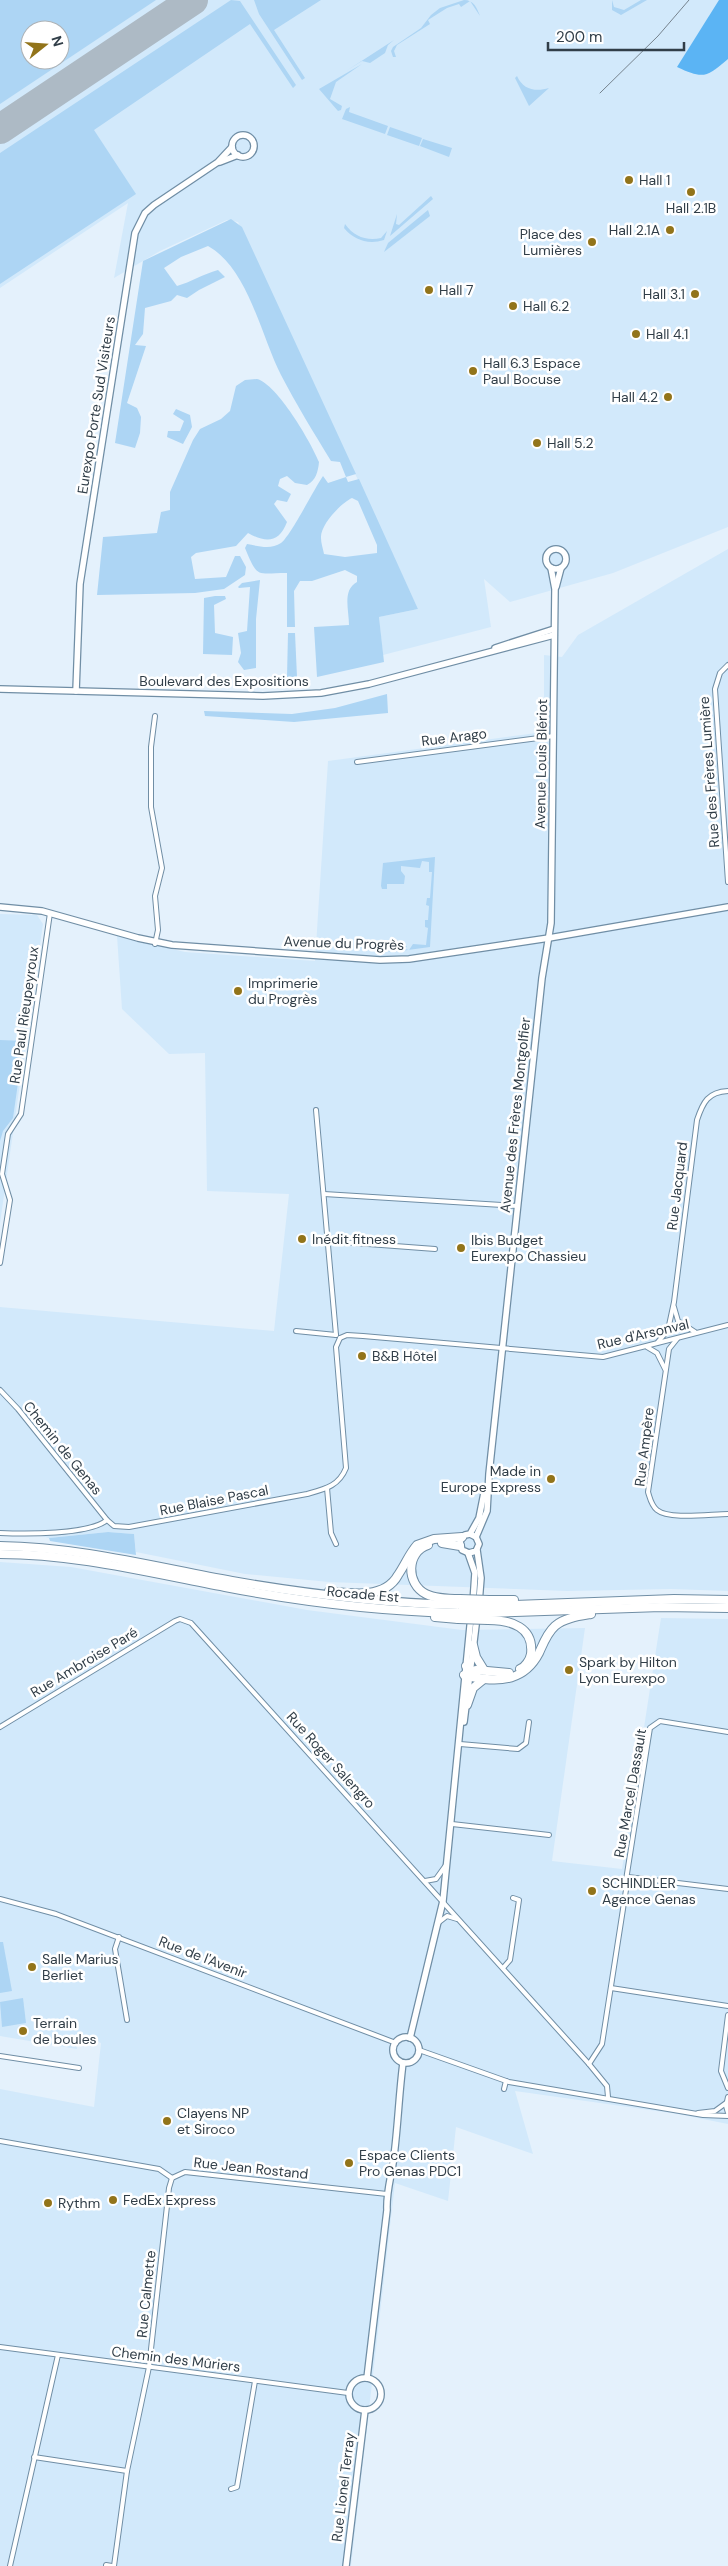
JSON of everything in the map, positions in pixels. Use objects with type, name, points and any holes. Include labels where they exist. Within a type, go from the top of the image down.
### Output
[{"type":"highway","points":[[275,1588],[282,1585],[333,1592],[382,1591],[395,1581],[417,1544],[434,1539],[462,1537]]},
{"type":"highway","points":[[460,1546],[446,1543],[425,1545],[416,1554],[410,1572],[415,1584],[424,1593],[442,1598],[459,1609],[489,1610],[588,1598],[596,1602],[728,1600]]},
{"type":"highway","name":"Rocade Est","points":[[0,1546],[38,1547],[109,1556],[275,1588],[374,1601],[459,1609]]},
{"type":"highway","name":"Rocade Est","points":[[0,1554],[59,1557],[100,1562],[266,1594],[385,1609],[728,1608]]},
{"type":"highway","points":[[466,1671],[472,1677],[484,1679],[513,1677],[522,1674],[531,1667],[547,1635],[556,1625],[565,1620],[599,1614],[610,1609]]},
{"type":"highway","points":[[466,1671],[484,1670],[512,1673],[524,1667],[531,1658],[532,1644],[527,1632],[489,1610]]},
{"type":"highway","points":[[473,1645],[476,1657],[484,1670]]},
{"type":"highway","points":[[466,1705],[473,1688],[484,1679]]},
{"type":"street","name":"Eurexpo Porte Sud Visiteurs","points":[[76,691],[80,584],[134,238],[139,223],[154,205],[218,162],[238,155],[244,157],[251,154],[254,147],[253,140],[247,135],[240,136],[234,140],[232,146],[218,162]]},
{"type":"street","points":[[232,146],[238,155]]},
{"type":"street","points":[[554,549],[562,550],[566,561],[561,568],[551,568],[546,559],[547,553],[554,549]]},
{"type":"street","name":"Avenue Louis Blériot","points":[[549,938],[554,736],[555,590],[551,568]]},
{"type":"street","name":"Avenue Louis Blériot","points":[[555,590],[561,568]]},
{"type":"street","name":"Boulevard des Expositions","points":[[0,689],[293,696],[359,686],[473,656],[554,632]]},
{"type":"street","name":"Rue des Frères Lumière","points":[[728,665],[720,673],[715,689],[728,882]]},
{"type":"street","points":[[155,716],[151,747],[151,807],[162,868],[154,896],[158,930],[155,943]]},
{"type":"street","name":"Rue Arago","points":[[357,762],[554,736]]},
{"type":"street","name":"Avenue du Progrès","points":[[0,907],[29,908],[155,943],[380,960],[416,958],[549,938],[728,907]]},
{"type":"street","name":"Rue Paul Rieupeyroux","points":[[0,1263],[10,1200],[2,1174],[8,1134],[21,1114],[50,913]]},
{"type":"street","name":"Avenue des Frères Montgolfier","points":[[460,1744],[466,1705],[466,1671],[473,1645],[481,1578],[477,1550],[479,1544],[476,1537],[487,1511],[502,1346],[549,938]]},
{"type":"street","name":"Rue Jacquard","points":[[653,1344],[661,1339],[668,1330],[674,1302],[697,1120],[706,1098],[716,1092],[728,1091]]},
{"type":"street","points":[[316,1110],[338,1337],[336,1347],[346,1468],[342,1479],[327,1488],[330,1533],[336,1544]]},
{"type":"street","points":[[324,1194],[518,1206]]},
{"type":"street","points":[[328,1241],[435,1249]]},
{"type":"street","name":"Rue Jacquard","points":[[674,1302],[678,1321],[689,1330],[697,1332]]},
{"type":"street","name":"Rue d'Arsonval","points":[[296,1331],[338,1337],[347,1335],[502,1346],[588,1357],[603,1357],[728,1325]]},
{"type":"street","name":"Rue Ampère","points":[[680,1337],[669,1349],[648,1492],[651,1502],[657,1510],[670,1515],[728,1514]]},
{"type":"street","points":[[645,1347],[657,1353],[665,1372]]},
{"type":"street","name":"Chemin de Genas","points":[[0,1390],[18,1409],[107,1520]]},
{"type":"street","name":"Avenue des Frères Montgolfier","points":[[470,1534],[479,1518],[489,1474]]},
{"type":"street","name":"Rue Blaise Pascal","points":[[107,1520],[114,1526],[129,1527],[327,1488]]},
{"type":"street","points":[[0,1533],[36,1534],[98,1526],[107,1520]]},
{"type":"street","points":[[476,1537],[470,1534],[462,1537],[460,1546],[468,1553],[477,1550]]},
{"type":"street","name":"Avenue des Frères Montgolfier","points":[[410,2038],[443,1901],[448,1860],[475,1582],[473,1561],[468,1553]]},
{"type":"street","name":"Rue Ambroise Paré","points":[[0,1727],[180,1619]]},
{"type":"street","name":"Rue Roger Salengro","points":[[180,1619],[196,1627],[589,2064],[607,2086],[608,2098]]},
{"type":"street","name":"Rue Marcel Dassault","points":[[589,2064],[602,2044],[650,1728],[660,1721],[728,1732]]},
{"type":"street","points":[[460,1744],[518,1749],[526,1743],[529,1722]]},
{"type":"street","points":[[452,1824],[549,1836]]},
{"type":"street","points":[[425,1881],[436,1879],[448,1860]]},
{"type":"street","name":"Rue Marcel Dassault","points":[[626,1881],[632,1876],[728,1889]]},
{"type":"street","points":[[503,1968],[510,1960],[519,1900],[513,1898]]},
{"type":"street","name":"Rue de l'Avenir","points":[[0,1899],[36,1907],[396,2043]]},
{"type":"street","points":[[438,1923],[447,1916],[454,1917],[461,1922]]},
{"type":"street","points":[[119,1938],[116,1949],[126,2020]]},
{"type":"street","points":[[611,1988],[728,2006]]},
{"type":"street","points":[[728,2015],[727,2037],[721,2071],[728,2088]]},
{"type":"street","points":[[419,2050],[414,2060],[403,2063],[393,2053],[396,2043],[402,2038],[410,2038],[415,2042],[419,2050],[506,2081],[696,2113],[728,2114],[726,2103],[728,2097]]},
{"type":"street","points":[[0,2056],[78,2068]]},
{"type":"street","points":[[367,2378],[387,2210],[387,2194],[392,2178],[403,2063]]},
{"type":"street","points":[[504,2089],[506,2081]]},
{"type":"street","points":[[696,2113],[715,2111],[726,2103]]},
{"type":"street","points":[[0,2140],[159,2169],[172,2178]]},
{"type":"street","name":"Rue Jean Rostand","points":[[172,2178],[185,2172],[387,2194]]},
{"type":"street","name":"Rue Calmette","points":[[113,2566],[127,2471],[149,2367],[169,2188],[172,2178]]},
{"type":"street","name":"Chemin des Mûriers","points":[[0,2347],[348,2393]]},
{"type":"street","points":[[10,2566],[58,2355]]},
{"type":"street","points":[[367,2378],[380,2388],[380,2398],[375,2407],[365,2410],[353,2406],[348,2393],[352,2383],[367,2378]]},
{"type":"street","points":[[231,2489],[237,2487],[255,2381]]},
{"type":"street","name":"Rue Lionel Terray","points":[[346,2566],[365,2410]]},
{"type":"street","points":[[34,2457],[127,2471]]},
{"type":"street","points":[[106,2565],[113,2566]]},
{"type":"shaded area","points":[[0,0],[728,0],[728,527],[613,573],[510,602],[484,579],[491,627],[383,655],[379,617],[418,609],[238,222],[227,220],[160,251],[114,278],[128,203],[0,288]]},
{"type":"shaded area","points":[[0,0],[156,0],[70,57],[70,20],[20,20],[20,70],[51,70],[0,104]]},
{"type":"shaded area","points":[[231,0],[240,1],[296,85],[293,88],[250,24],[94,130],[136,194],[0,284],[0,153]]},
{"type":"shaded area","points":[[254,0],[321,0],[274,30],[305,78],[302,80],[259,14]]},
{"type":"shaded area","points":[[464,0],[470,1],[461,7],[459,4],[447,8],[428,20],[430,24],[397,45],[394,51],[396,57],[393,57],[391,51],[393,47],[421,28],[431,15],[440,8]]},
{"type":"shaded area","points":[[612,0],[614,7],[624,10],[641,0],[647,0],[621,15],[612,10]]},
{"type":"shaded area","points":[[470,1],[476,7],[480,16]]},
{"type":"shaded area","points":[[394,40],[388,45],[385,53],[370,63],[362,61],[346,71]]},
{"type":"shaded area","points":[[362,64],[336,82],[330,99],[342,106],[341,110],[338,111],[319,89]]},
{"type":"shaded area","points":[[517,76],[530,89],[549,88],[529,106],[515,78]]},
{"type":"shaded area","points":[[350,107],[349,112],[388,126],[385,134],[342,119],[346,109]]},
{"type":"shaded area","points":[[390,127],[422,138],[419,146],[387,135]]},
{"type":"shaded area","points":[[423,139],[452,148],[449,157],[420,146]]},
{"type":"shaded area","points":[[431,196],[433,199],[390,236],[397,214],[396,224],[399,225]]},
{"type":"shaded area","points":[[428,210],[430,216],[384,252],[388,243]]},
{"type":"shaded area","points":[[231,219],[242,227],[356,474],[346,477],[340,462],[331,461],[281,375],[243,286],[222,256],[208,246],[181,257],[164,268],[177,286],[218,270],[225,277],[187,298],[177,295],[171,301],[145,308],[143,334],[135,345],[146,346],[127,403],[137,408],[141,417],[140,433],[135,448],[115,443],[143,261]]},
{"type":"shaded area","points":[[345,224],[357,235],[371,239],[381,238],[387,231],[384,240],[367,242],[352,236],[344,228]]},
{"type":"shaded area","points":[[257,379],[274,391],[293,415],[319,462],[313,481],[307,485],[295,483],[287,476],[280,479],[278,486],[291,494],[287,502],[277,500],[274,504],[287,522],[284,529],[280,534],[271,539],[261,538],[248,533],[236,546],[196,553],[191,557],[195,579],[226,577],[235,556],[240,556],[246,567],[245,575],[224,589],[195,593],[97,595],[103,537],[157,533],[161,512],[170,510],[170,492],[193,440],[200,429],[221,419],[230,411],[236,386],[245,380]]},
{"type":"shaded area","points":[[176,409],[190,415],[192,427],[183,444],[167,437],[168,431],[180,431],[184,421],[173,414]]},
{"type":"shaded area","points":[[323,476],[328,483],[346,477],[348,482],[359,479],[418,609],[379,617],[384,662],[317,677],[314,627],[349,625],[348,595],[349,590],[357,582],[357,576],[345,570],[312,581],[300,581],[294,591],[295,627],[287,627],[287,573],[259,572],[253,565],[245,548],[247,544],[269,547],[281,543],[290,532]],"holes":[[[352,498],[358,501],[377,545],[377,553],[345,557],[324,554],[321,538],[327,521],[347,501]]]},
{"type":"shaded area","points":[[728,549],[728,1591],[671,1589],[567,1591],[329,1582],[245,1574],[136,1552],[134,1534],[108,1532],[49,1538],[26,1532],[0,1532],[0,1307],[274,1331],[289,1194],[207,1191],[205,1053],[169,1054],[122,1009],[117,936],[185,952],[315,961],[328,761],[544,732],[544,655],[562,657],[578,635]]},
{"type":"shaded area","points":[[260,580],[256,619],[256,668],[244,670],[238,662],[241,653],[238,633],[247,631],[250,587],[238,587],[242,583]]},
{"type":"shaded area","points":[[225,596],[226,599],[214,605],[215,633],[233,637],[232,655],[203,654],[204,598]]},
{"type":"shaded area","points":[[288,633],[295,633],[297,677],[287,677]]},
{"type":"shaded area","points":[[387,694],[388,713],[294,722],[205,716],[204,711],[292,714],[335,708]]},
{"type":"shaded area","points":[[435,857],[430,947],[409,950],[413,944],[426,945],[428,928],[425,927],[425,920],[428,920],[429,906],[426,905],[427,898],[430,898],[432,872],[429,872],[429,862],[422,861],[420,868],[401,866],[401,871],[405,876],[404,884],[387,884],[387,889],[382,889],[383,863]]},
{"type":"shaded area","points":[[0,914],[37,915],[43,924],[0,1223]]},
{"type":"shaded area","points":[[407,946],[405,949],[409,950],[393,952],[391,950],[390,952],[382,950]]},
{"type":"shaded area","points":[[0,1040],[24,1041],[13,1118],[3,1131],[0,1141]]},
{"type":"shaded area","points":[[108,1532],[134,1534],[136,1555],[50,1541],[49,1538]]},
{"type":"shaded area","points":[[0,1562],[71,1567],[307,1610],[462,1630],[585,1628],[552,1861],[622,1869],[661,1618],[728,1619],[728,2124],[678,2114],[515,2091],[533,2154],[456,2127],[448,2201],[395,2183],[351,2566],[0,2566],[0,2089],[94,2107],[101,2043],[75,2034],[77,2049],[0,2036]]},
{"type":"shaded area","points":[[0,1942],[3,1942],[12,1991],[0,1993]]},
{"type":"shaded area","points":[[23,1998],[26,2023],[2,2027],[0,2002]]},
{"type":"water","points":[[719,0],[728,0],[728,59],[704,75],[677,67]]},
{"type":"runway","points":[[0,129],[193,0]]},
{"type":"tram line","points":[[600,93],[658,36],[689,0]]},
{"type":"place","name":"Hall 1","points":[[629,180]]},
{"type":"place","name":"Hall 2.1B","points":[[691,192]]},
{"type":"place","name":"Hall 2.1A","points":[[670,230]]},
{"type":"place","name":"Place des Lumières","points":[[592,242]]},
{"type":"place","name":"Hall 7","points":[[429,290]]},
{"type":"place","name":"Hall 3.1","points":[[695,294]]},
{"type":"place","name":"Hall 6.2","points":[[513,306]]},
{"type":"place","name":"Hall 4.1","points":[[636,334]]},
{"type":"place","name":"Hall 6.3 Espace Paul Bocuse","points":[[473,371]]},
{"type":"place","name":"Hall 4.2","points":[[668,397]]},
{"type":"place","name":"Hall 5.2","points":[[537,443]]},
{"type":"place","name":"Imprimerie du Progrès","points":[[238,991]]},
{"type":"place","name":"Inédit fitness","points":[[302,1239]]},
{"type":"place","name":"Ibis Budget Eurexpo Chassieu","points":[[461,1248]]},
{"type":"place","name":"B&B Hôtel","points":[[362,1356]]},
{"type":"place","name":"Made in Europe Express","points":[[551,1479]]},
{"type":"place","name":"Spark by Hilton Lyon Eurexpo","points":[[569,1670]]},
{"type":"place","name":"SCHINDLER Agence Genas","points":[[592,1891]]},
{"type":"place","name":"Salle Marius Berliet","points":[[32,1967]]},
{"type":"place","name":"Terrain de boules","points":[[23,2031]]},
{"type":"place","name":"Clayens NP et Siroco","points":[[167,2121]]},
{"type":"place","name":"Espace Clients Pro Genas PDC1","points":[[349,2163]]},
{"type":"place","name":"FedEx Express","points":[[113,2200]]},
{"type":"place","name":"Rythm","points":[[48,2203]]}]
